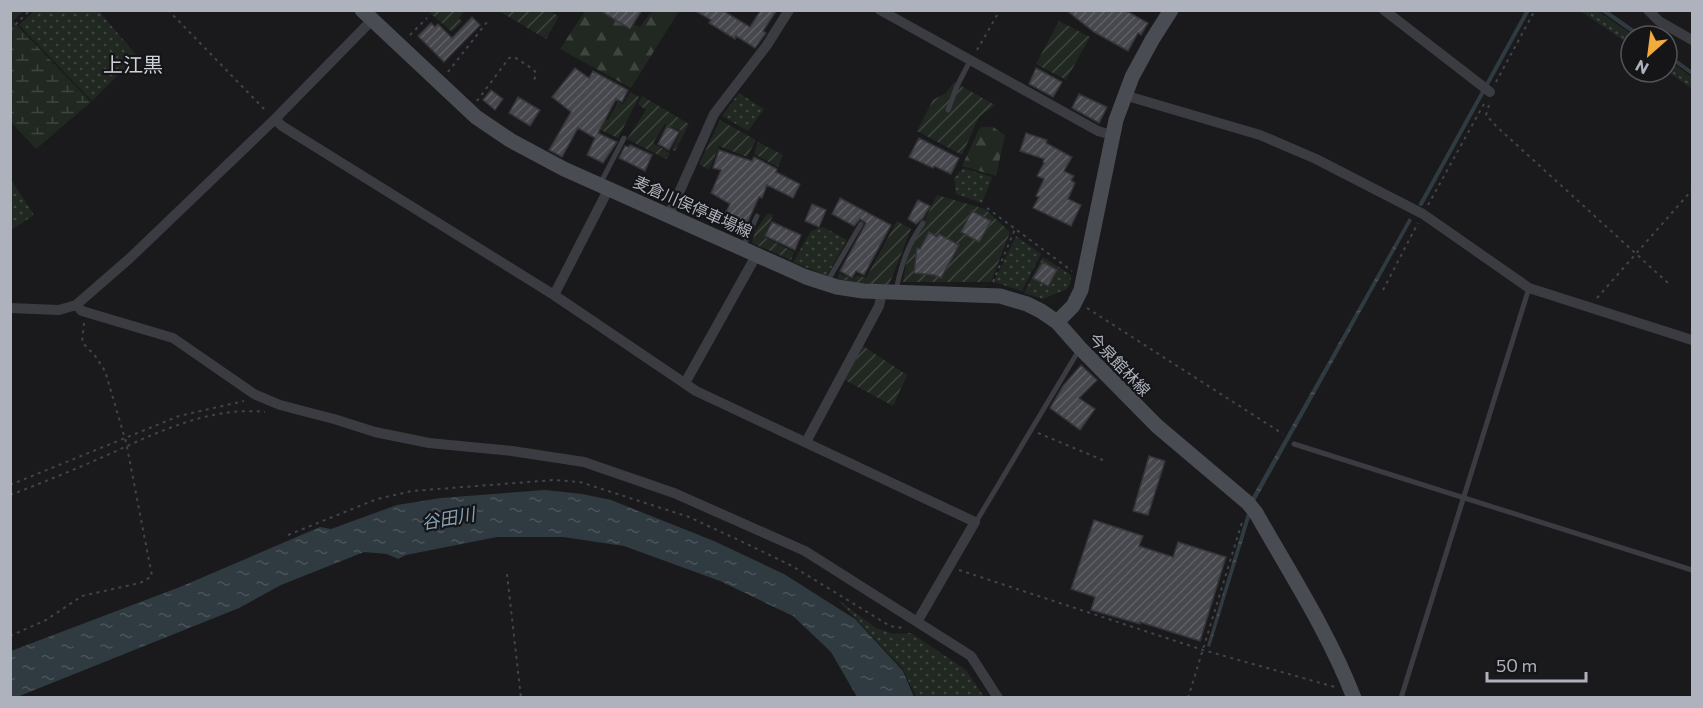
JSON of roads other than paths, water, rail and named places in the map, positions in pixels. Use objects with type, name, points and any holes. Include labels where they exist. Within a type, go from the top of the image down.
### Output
[{"type":"main road","points":[[1057,322],[1073,306],[1081,290],[1112,135],[1124,95],[1152,40],[1171,10]]},
{"type":"main road","name":"麦倉川俣停車場線","points":[[367,15],[463,105],[491,128],[564,169],[826,284],[863,291],[1000,296],[1027,304],[1057,322]]},
{"type":"main road","name":"今泉館林線","points":[[1057,322],[1157,426],[1248,503],[1262,523],[1305,600],[1353,695]]},
{"type":"street","points":[[669,214],[714,114],[767,45],[789,10]]},
{"type":"street","points":[[880,10],[1098,131],[1112,135]]},
{"type":"street","points":[[1384,10],[1490,92]]},
{"type":"street","points":[[1648,10],[1659,21],[1692,40]]},
{"type":"street","points":[[10,308],[59,310],[76,305],[130,258],[275,120],[367,15]]},
{"type":"street","points":[[1124,95],[1260,135],[1316,159],[1423,214],[1529,288],[1692,340]]},
{"type":"street","points":[[275,120],[554,295],[709,398],[975,522],[917,622]]},
{"type":"street","points":[[554,295],[604,186]]},
{"type":"street","points":[[685,383],[757,254]]},
{"type":"street","points":[[806,442],[879,306],[889,292]]},
{"type":"street","points":[[76,305],[87,312],[173,338],[254,394],[280,405],[334,418],[375,432],[429,443],[584,462],[674,493],[806,551],[971,656],[998,698]]},
{"type":"lane","points":[[948,110],[970,61]]},
{"type":"lane","points":[[604,186],[624,138]]},
{"type":"lane","points":[[742,248],[758,216]]},
{"type":"lane","points":[[889,292],[910,242],[923,223]]},
{"type":"lane","points":[[826,284],[861,224]]},
{"type":"lane","points":[[1401,698],[1529,288]]},
{"type":"lane","points":[[975,522],[1080,348]]},
{"type":"lane","points":[[1294,444],[1692,570]]},
{"type":"water","points":[[1409,218],[1412,220],[1255,501],[1210,647],[1207,646],[1252,497]]},
{"type":"water","name":"谷田川","points":[[545,490],[611,500],[714,541],[784,574],[855,619],[903,671],[914,697],[857,697],[831,652],[793,616],[720,581],[624,546],[563,537],[497,537],[406,555],[398,559],[387,554],[364,552],[281,585],[239,608],[17,697],[11,697],[11,651],[180,587],[320,527],[331,529],[397,505],[441,498]]},
{"type":"waterway","points":[[1421,204],[1528,10]]},
{"type":"waterway","points":[[1603,10],[1623,24]]},
{"type":"waterway","points":[[1679,64],[1692,73]]},
{"type":"district","name":"上江黒","points":[[133,64]]}]
